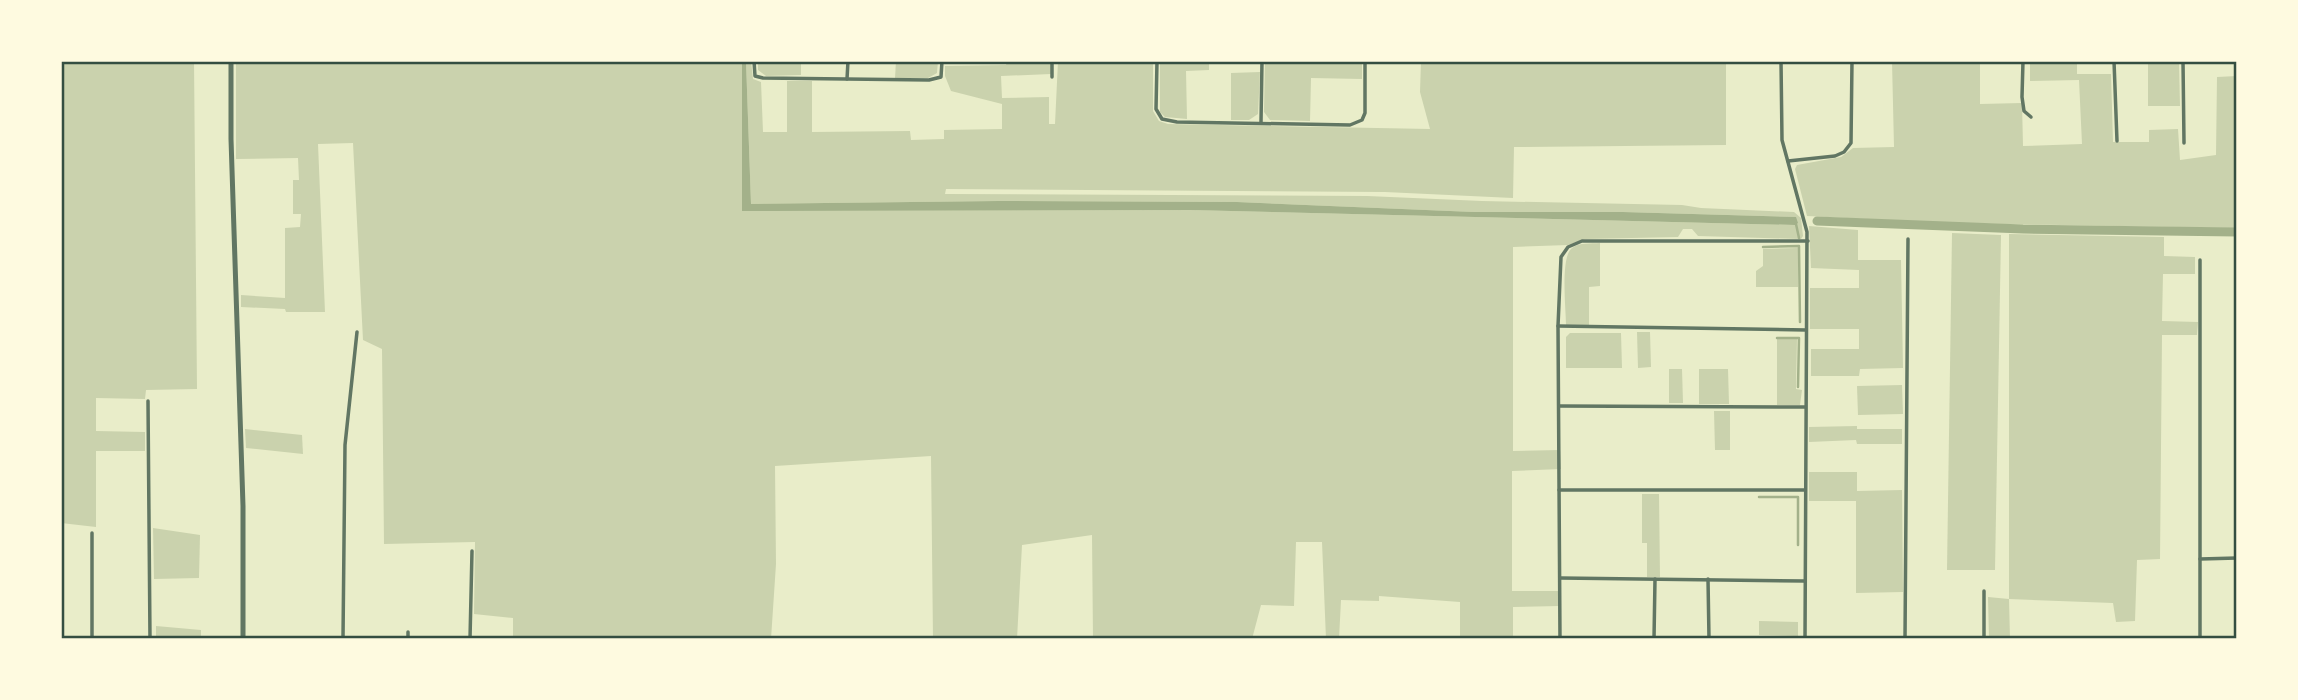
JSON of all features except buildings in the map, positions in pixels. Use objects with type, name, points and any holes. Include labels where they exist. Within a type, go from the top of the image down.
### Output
[{"type":"street","points":[[231,61],[231,139],[243,506],[243,639]]},
{"type":"street","points":[[754,61],[755,76],[762,78],[929,80],[941,78],[942,61]]},
{"type":"street","points":[[848,61],[848,79]]},
{"type":"street","points":[[1052,61],[1052,77]]},
{"type":"street","points":[[1157,61],[1156,109],[1162,120],[1350,125],[1362,120],[1365,113],[1366,61]]},
{"type":"street","points":[[1261,122],[1262,61]]},
{"type":"street","points":[[1781,61],[1782,140],[1804,215],[1808,241],[1805,639]]},
{"type":"street","points":[[1788,161],[1835,156],[1844,152],[1851,143],[1852,61]]},
{"type":"street","points":[[2023,61],[2024,111],[2031,117]]},
{"type":"street","points":[[2114,61],[2117,141]]},
{"type":"street","points":[[2183,61],[2184,143]]},
{"type":"street","points":[[1905,639],[1908,239]]},
{"type":"street","points":[[1560,639],[1558,326],[1561,257],[1568,247],[1582,241],[1808,241]]},
{"type":"street","points":[[2200,260],[2200,639]]},
{"type":"street","points":[[1558,326],[1806,330]]},
{"type":"street","points":[[343,639],[345,445],[357,332]]},
{"type":"street","points":[[148,401],[150,639]]},
{"type":"street","points":[[1559,406],[1806,407]]},
{"type":"street","points":[[1559,490],[1805,490]]},
{"type":"street","points":[[92,533],[92,639]]},
{"type":"street","points":[[470,639],[472,551]]},
{"type":"street","points":[[2200,559],[2237,558]]},
{"type":"street","points":[[1560,578],[1805,581]]},
{"type":"street","points":[[1654,639],[1655,579]]},
{"type":"street","points":[[1708,579],[1709,639]]},
{"type":"street","points":[[1984,591],[1984,639]]},
{"type":"street","points":[[408,632],[408,639]]},
{"type":"shaded area","points":[[61,61],[194,61],[197,389],[146,390],[145,399],[96,398],[96,431],[145,432],[145,451],[96,451],[96,527],[61,523]]},
{"type":"shaded area","points":[[236,61],[742,61],[742,211],[1190,210],[1795,225],[1795,217],[1623,212],[1474,212],[1237,202],[751,204],[746,61],[751,61],[753,79],[761,82],[763,132],[787,132],[787,81],[812,81],[812,132],[910,131],[911,140],[944,139],[944,130],[1002,129],[1002,104],[951,91],[945,76],[945,66],[1051,61],[1051,74],[1001,76],[1002,98],[1049,97],[1049,124],[1055,124],[1058,61],[1153,61],[1153,111],[1159,121],[1168,124],[1430,129],[1420,92],[1421,61],[1726,61],[1726,145],[1514,147],[1513,198],[1385,192],[946,189],[945,194],[1367,196],[1682,205],[1794,212],[1801,218],[1803,236],[1801,239],[1698,236],[1692,229],[1683,229],[1678,237],[1585,239],[1568,245],[1513,247],[1513,451],[1560,450],[1561,469],[1512,471],[1512,591],[1559,591],[1559,606],[1513,607],[1513,639],[1460,639],[1460,602],[1379,596],[1379,601],[1341,600],[1339,639],[1326,639],[1322,542],[1296,542],[1294,606],[1261,605],[1252,639],[1093,639],[1092,535],[1022,545],[1017,639],[933,639],[931,456],[775,466],[776,564],[771,639],[513,639],[513,618],[474,614],[475,542],[384,544],[382,349],[363,340],[353,143],[318,144],[325,312],[286,312],[285,309],[241,307],[241,295],[285,298],[285,228],[300,227],[301,214],[293,214],[293,180],[299,180],[298,158],[236,159]]},
{"type":"shaded area","points":[[742,61],[746,61],[751,204],[1237,202],[1474,212],[1623,212],[1796,217],[1798,223],[1190,210],[742,211]]},
{"type":"shaded area","points":[[758,61],[801,61],[801,75],[766,76],[758,70]]},
{"type":"shaded area","points":[[896,61],[938,61],[937,73],[928,78],[895,78]]},
{"type":"shaded area","points":[[1160,61],[1209,61],[1209,70],[1186,71],[1187,119],[1165,117],[1160,112]]},
{"type":"shaded area","points":[[1265,61],[1362,61],[1362,79],[1311,78],[1310,121],[1270,120],[1264,112]]},
{"type":"shaded area","points":[[1892,61],[2025,61],[1980,63],[1980,104],[2022,103],[2023,146],[2082,144],[2079,80],[2030,81],[2030,61],[2077,61],[2077,74],[2111,74],[2113,142],[2149,142],[2149,130],[2178,129],[2180,160],[2216,155],[2217,77],[2237,76],[2237,228],[1949,223],[1807,216],[1795,169],[1797,165],[1841,157],[1853,148],[1894,147]]},
{"type":"shaded area","points":[[2148,61],[2179,61],[2180,106],[2148,106]]},
{"type":"shaded area","points":[[1260,72],[1258,114],[1249,120],[1231,120],[1231,73]]},
{"type":"shaded area","points":[[1809,226],[1858,230],[1858,260],[1901,260],[1903,368],[1860,369],[1859,376],[1811,376],[1811,349],[1859,349],[1859,329],[1810,329],[1810,288],[1859,288],[1859,270],[1811,268]]},
{"type":"shaded area","points":[[1952,233],[2001,235],[1995,570],[1947,570]]},
{"type":"shaded area","points":[[2009,234],[2164,237],[2164,256],[2195,257],[2195,274],[2163,274],[2162,321],[2198,322],[2197,335],[2162,335],[2160,559],[2137,560],[2135,621],[2116,622],[2113,603],[2009,599]]},
{"type":"shaded area","points":[[1600,243],[1600,286],[1589,287],[1589,327],[1566,325],[1565,272],[1568,253],[1578,245]]},
{"type":"shaded area","points":[[1798,248],[1798,287],[1756,287],[1756,271],[1763,266],[1763,249]]},
{"type":"shaded area","points":[[1637,332],[1650,332],[1651,367],[1638,368]]},
{"type":"shaded area","points":[[1570,333],[1621,333],[1622,368],[1566,368],[1566,337]]},
{"type":"shaded area","points":[[1777,339],[1797,339],[1796,389],[1802,390],[1800,405],[1777,405]]},
{"type":"shaded area","points":[[1669,369],[1682,369],[1683,403],[1669,403]]},
{"type":"shaded area","points":[[1699,369],[1728,369],[1729,404],[1699,404]]},
{"type":"shaded area","points":[[1902,385],[1903,414],[1858,415],[1857,386]]},
{"type":"shaded area","points":[[1714,411],[1730,411],[1730,450],[1715,450]]},
{"type":"shaded area","points":[[1857,426],[1857,429],[1902,429],[1902,444],[1857,444],[1856,440],[1809,442],[1809,427]]},
{"type":"shaded area","points":[[245,429],[302,435],[303,454],[246,448]]},
{"type":"shaded area","points":[[1809,472],[1857,472],[1857,491],[1902,490],[1903,592],[1856,593],[1856,501],[1809,501]]},
{"type":"shaded area","points":[[1642,494],[1659,494],[1660,577],[1647,577],[1647,543],[1642,543]]},
{"type":"shaded area","points":[[153,528],[200,535],[199,578],[154,579]]},
{"type":"shaded area","points":[[1988,597],[2009,599],[2010,639],[1989,639]]},
{"type":"shaded area","points":[[1759,621],[1798,622],[1798,636],[1759,635]]},
{"type":"shaded area","points":[[156,626],[201,630],[201,639],[156,639]]},
{"type":"waterway","points":[[1817,221],[2023,229],[2237,232]]},
{"type":"waterway","points":[[1796,224],[1799,238]]},
{"type":"waterway","points":[[1763,247],[1799,246],[1800,322]]},
{"type":"waterway","points":[[1777,338],[1799,338],[1798,387]]},
{"type":"waterway","points":[[1759,497],[1798,497],[1798,545]]}]
